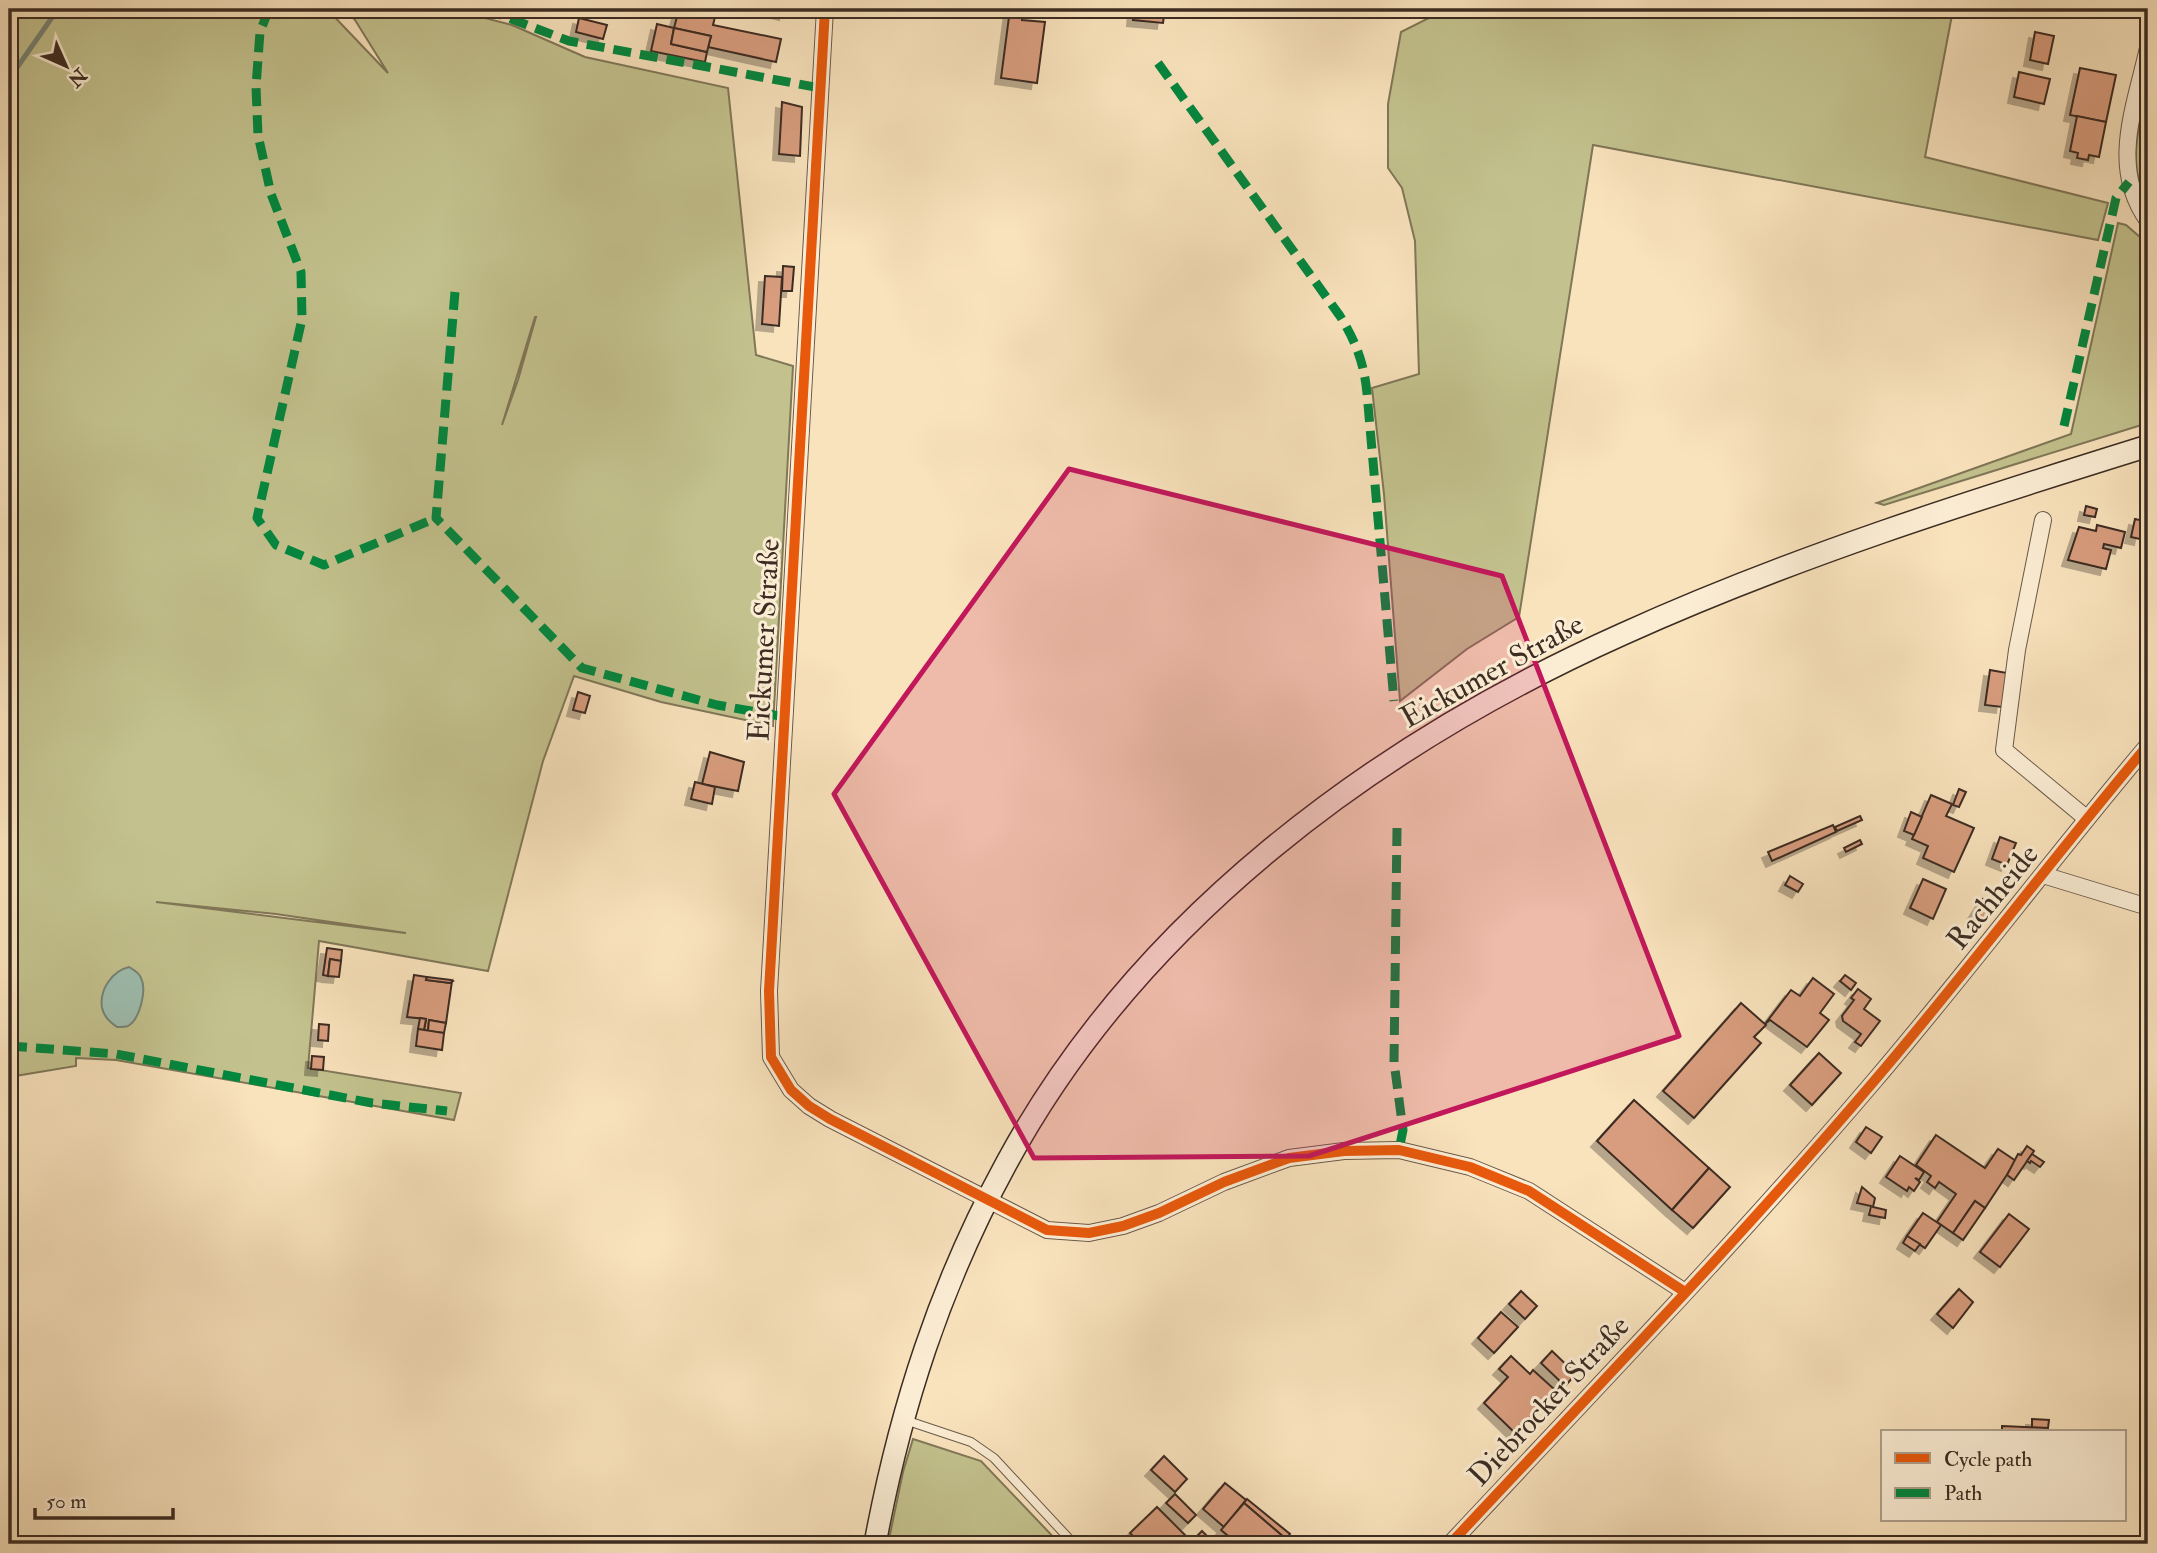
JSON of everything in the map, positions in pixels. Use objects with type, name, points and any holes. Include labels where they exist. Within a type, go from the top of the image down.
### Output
[{"type":"main road","name":"Eickumer Straße","points":[[988,1200],[1007,1161],[1086,1042],[1156,958],[1192,921],[1277,844],[1357,784],[1431,736],[1531,679],[1621,635],[1713,595],[1870,536],[2148,446]]},
{"type":"main road","points":[[875,1544],[902,1419],[928,1338],[952,1276],[988,1200]]},
{"type":"street","name":"Eickumer Straße","points":[[825,9],[769,991],[771,1057],[791,1090],[809,1106],[988,1200]]},
{"type":"street","points":[[2148,48],[2126,148],[2129,182],[2137,205],[2148,221]]},
{"type":"street","points":[[2043,520],[2017,650],[2004,750],[2086,818]]},
{"type":"street","name":"Rachheide","points":[[1876,1080],[2086,818],[2148,745]]},
{"type":"street","points":[[2043,875],[2148,907]]},
{"type":"street","name":"Diebrocker Straße","points":[[1450,1544],[1685,1292],[1876,1080]]},
{"type":"street","points":[[988,1200],[1047,1230],[1089,1233],[1123,1226],[1159,1213],[1224,1182],[1289,1158],[1344,1151],[1399,1150],[1470,1167],[1529,1191],[1685,1292]]},
{"type":"lane","points":[[902,1419],[971,1442],[994,1458],[1074,1544]]},
{"type":"highlighted area","points":[[1069,469],[1502,576],[1679,1036],[1309,1156],[1034,1158],[834,794]]},
{"type":"shaded area","points":[[9,9],[327,9],[388,73],[355,20],[345,9],[450,9],[512,25],[585,57],[728,88],[756,355],[793,366],[773,726],[661,702],[574,676],[543,761],[488,971],[319,941],[308,1068],[461,1093],[454,1120],[116,1060],[76,1058],[76,1066],[9,1077]],"holes":[[[535,317],[518,380],[502,425]],[[156,902],[276,914],[406,933],[405,933]]]},
{"type":"shaded area","points":[[1428,9],[1913,9],[1952,15],[1925,157],[2108,203],[2098,240],[1593,145],[1519,617],[1467,649],[1400,701],[1384,494],[1372,388],[1419,374],[1415,241],[1402,188],[1388,168],[1388,104],[1401,32],[1429,18]]},
{"type":"shaded area","points":[[2148,85],[2148,203],[2137,174],[2136,145]]},
{"type":"shaded area","points":[[2118,223],[2126,225],[2148,244],[2148,423],[1884,505],[1877,503],[2071,434]]},
{"type":"shaded area","points":[[129,967],[138,973],[143,983],[141,1004],[136,1017],[128,1026],[117,1027],[104,1014],[103,995],[112,977]]},
{"type":"shaded area","points":[[913,1439],[981,1461],[1060,1544],[888,1544]]},
{"type":"building","points":[[679,9],[717,9],[713,25],[781,39],[776,62],[708,47],[711,36],[674,28]]},
{"type":"building","points":[[765,9],[786,9],[785,14]]},
{"type":"building","points":[[1010,9],[1023,9],[1022,20],[1045,22],[1037,83],[1001,78]]},
{"type":"building","points":[[1134,9],[1165,9],[1163,23],[1133,20]]},
{"type":"building","points":[[579,18],[607,25],[603,39],[576,32]]},
{"type":"building","points":[[657,24],[674,28],[671,44],[707,52],[705,62],[651,51]]},
{"type":"building","points":[[674,28],[711,36],[707,52],[671,44]]},
{"type":"building","points":[[2035,32],[2054,36],[2048,64],[2030,60]]},
{"type":"building","points":[[2080,68],[2116,75],[2106,122],[2070,115]]},
{"type":"building","points":[[2019,72],[2050,79],[2044,104],[2014,97]]},
{"type":"building","points":[[782,102],[802,107],[800,156],[779,154]]},
{"type":"building","points":[[2077,116],[2106,122],[2099,157],[2089,155],[2088,160],[2077,158],[2078,153],[2070,151]]},
{"type":"building","points":[[783,266],[794,267],[792,291],[782,291]]},
{"type":"building","points":[[765,276],[782,277],[779,326],[762,324]]},
{"type":"building","points":[[2086,506],[2097,509],[2095,517],[2084,515]]},
{"type":"building","points":[[2135,519],[2144,521],[2140,539],[2131,537]]},
{"type":"building","points":[[2097,525],[2125,532],[2121,548],[2104,544],[2103,548],[2111,550],[2106,569],[2068,560],[2079,527],[2096,531]]},
{"type":"building","points":[[1990,670],[2007,673],[2002,707],[1985,705]]},
{"type":"building","points":[[578,692],[590,696],[585,713],[573,710]]},
{"type":"building","points":[[710,752],[744,762],[738,791],[702,784]]},
{"type":"building","points":[[695,782],[715,787],[712,804],[691,799]]},
{"type":"building","points":[[1959,789],[1966,792],[1959,807],[1953,805]]},
{"type":"building","points":[[1931,795],[1952,804],[1946,816],[1974,828],[1954,872],[1923,858],[1928,846],[1912,839]]},
{"type":"building","points":[[1911,812],[1922,817],[1914,835],[1904,831]]},
{"type":"building","points":[[1860,816],[1862,820],[1837,831],[1835,827]]},
{"type":"building","points":[[1833,825],[1836,832],[1772,861],[1768,852]]},
{"type":"building","points":[[2000,837],[2016,843],[2007,865],[1992,859]]},
{"type":"building","points":[[1860,840],[1862,844],[1846,852],[1844,848]]},
{"type":"building","points":[[1790,876],[1803,884],[1798,892],[1785,885]]},
{"type":"building","points":[[1923,879],[1946,889],[1933,919],[1910,908]]},
{"type":"building","points":[[1983,899],[1993,906],[1983,920],[1974,913]]},
{"type":"building","points":[[327,948],[342,950],[341,961],[330,959],[328,976],[323,975]]},
{"type":"building","points":[[330,959],[341,961],[339,977],[328,976]]},
{"type":"building","points":[[414,975],[427,977],[426,980],[452,981],[446,1023],[429,1020],[428,1031],[424,1030],[426,1019],[407,1017]]},
{"type":"building","points":[[1845,975],[1856,983],[1851,990],[1840,981]]},
{"type":"building","points":[[427,977],[453,981],[450,983],[426,980]]},
{"type":"building","points":[[1813,978],[1834,994],[1820,1013],[1829,1020],[1807,1047],[1770,1020],[1765,1024],[1791,990],[1800,996]]},
{"type":"building","points":[[1858,989],[1871,999],[1864,1009],[1880,1021],[1861,1046],[1855,1042],[1861,1034],[1843,1021],[1842,1016],[1854,1000],[1851,998]]},
{"type":"building","points":[[1741,1003],[1766,1025],[1754,1037],[1761,1043],[1694,1118],[1663,1091]]},
{"type":"building","points":[[420,1018],[426,1019],[424,1030],[418,1029]]},
{"type":"building","points":[[429,1020],[446,1023],[444,1033],[428,1031]]},
{"type":"building","points":[[319,1024],[329,1025],[328,1041],[318,1040]]},
{"type":"building","points":[[418,1029],[444,1033],[442,1050],[416,1046]]},
{"type":"building","points":[[1819,1053],[1841,1073],[1812,1105],[1790,1085]]},
{"type":"building","points":[[312,1056],[324,1057],[323,1070],[311,1069]]},
{"type":"building","points":[[1634,1100],[1709,1168],[1672,1210],[1597,1141]]},
{"type":"building","points":[[1866,1127],[1882,1137],[1871,1153],[1856,1142]]},
{"type":"building","points":[[1936,1135],[1985,1168],[1998,1149],[2016,1161],[1985,1208],[1975,1201],[1953,1233],[1937,1222],[1956,1194],[1939,1182],[1935,1188],[1927,1182],[1931,1176],[1916,1165]]},
{"type":"building","points":[[2027,1146],[2034,1151],[2014,1180],[2007,1175],[2018,1154],[2021,1155]]},
{"type":"building","points":[[2032,1154],[2044,1162],[2040,1167],[2027,1161]]},
{"type":"building","points":[[1900,1156],[1924,1172],[1919,1180],[1915,1178],[1920,1182],[1914,1191],[1909,1187],[1907,1191],[1886,1177]]},
{"type":"building","points":[[1709,1168],[1730,1187],[1693,1228],[1672,1210]]},
{"type":"building","points":[[1862,1187],[1875,1198],[1873,1207],[1886,1210],[1885,1218],[1869,1215],[1871,1206],[1857,1203]]},
{"type":"building","points":[[1975,1201],[1985,1208],[1963,1240],[1953,1233]]},
{"type":"building","points":[[1923,1213],[1941,1225],[1925,1248],[1907,1236]]},
{"type":"building","points":[[2009,1214],[2029,1229],[2000,1267],[1980,1252]]},
{"type":"building","points":[[1907,1236],[1920,1244],[1915,1251],[1903,1243]]},
{"type":"building","points":[[1959,1289],[1973,1302],[1953,1328],[1937,1314]]},
{"type":"building","points":[[1521,1291],[1537,1306],[1525,1319],[1509,1304]]},
{"type":"building","points":[[1501,1312],[1518,1327],[1494,1353],[1478,1338]]},
{"type":"building","points":[[1552,1351],[1576,1374],[1565,1386],[1541,1363]]},
{"type":"building","points":[[1511,1356],[1530,1374],[1533,1370],[1554,1389],[1516,1434],[1484,1403],[1508,1377],[1499,1369]]},
{"type":"building","points":[[2032,1419],[2049,1420],[2048,1428],[2032,1428]]},
{"type":"building","points":[[2002,1426],[2048,1428],[2048,1430],[2002,1430]]},
{"type":"building","points":[[1164,1456],[1187,1479],[1175,1492],[1151,1470]]},
{"type":"building","points":[[1225,1483],[1246,1500],[1224,1527],[1203,1509]]},
{"type":"building","points":[[1175,1494],[1196,1515],[1188,1523],[1166,1503]]},
{"type":"building","points":[[1247,1499],[1290,1534],[1286,1539],[1244,1503]]},
{"type":"building","points":[[1244,1503],[1286,1539],[1282,1544],[1238,1544],[1221,1530]]},
{"type":"building","points":[[1157,1507],[1191,1541],[1188,1544],[1141,1544],[1130,1533]]},
{"type":"building","points":[[1202,1531],[1215,1544],[1189,1544]]},
{"type":"waterway","points":[[9,79],[58,9]]},
{"type":"marked path","points":[[269,9],[260,32],[256,87],[258,135],[271,194],[301,272],[302,319],[257,518],[276,545],[324,565],[436,518]]},
{"type":"marked path","points":[[485,9],[569,41],[820,88]]},
{"type":"marked path","points":[[1158,63],[1340,316],[1358,353],[1367,393],[1394,701]]},
{"type":"marked path","points":[[2064,426],[2116,198],[2129,182]]},
{"type":"marked path","points":[[455,292],[436,518],[582,668],[717,705],[785,717]]},
{"type":"marked path","points":[[1397,828],[1394,1062],[1403,1130],[1399,1150]]},
{"type":"marked path","points":[[9,1046],[116,1054],[372,1103],[447,1111]]},
{"type":"cycle path","points":[[825,9],[769,991],[771,1057],[791,1090],[830,1119],[1047,1230],[1089,1233],[1123,1226],[1159,1213],[1224,1182],[1289,1158],[1344,1151],[1399,1150],[1470,1167],[1529,1191],[1685,1292]]},
{"type":"cycle path","points":[[1450,1544],[1665,1315],[1824,1140],[1910,1039],[2148,745]]}]
